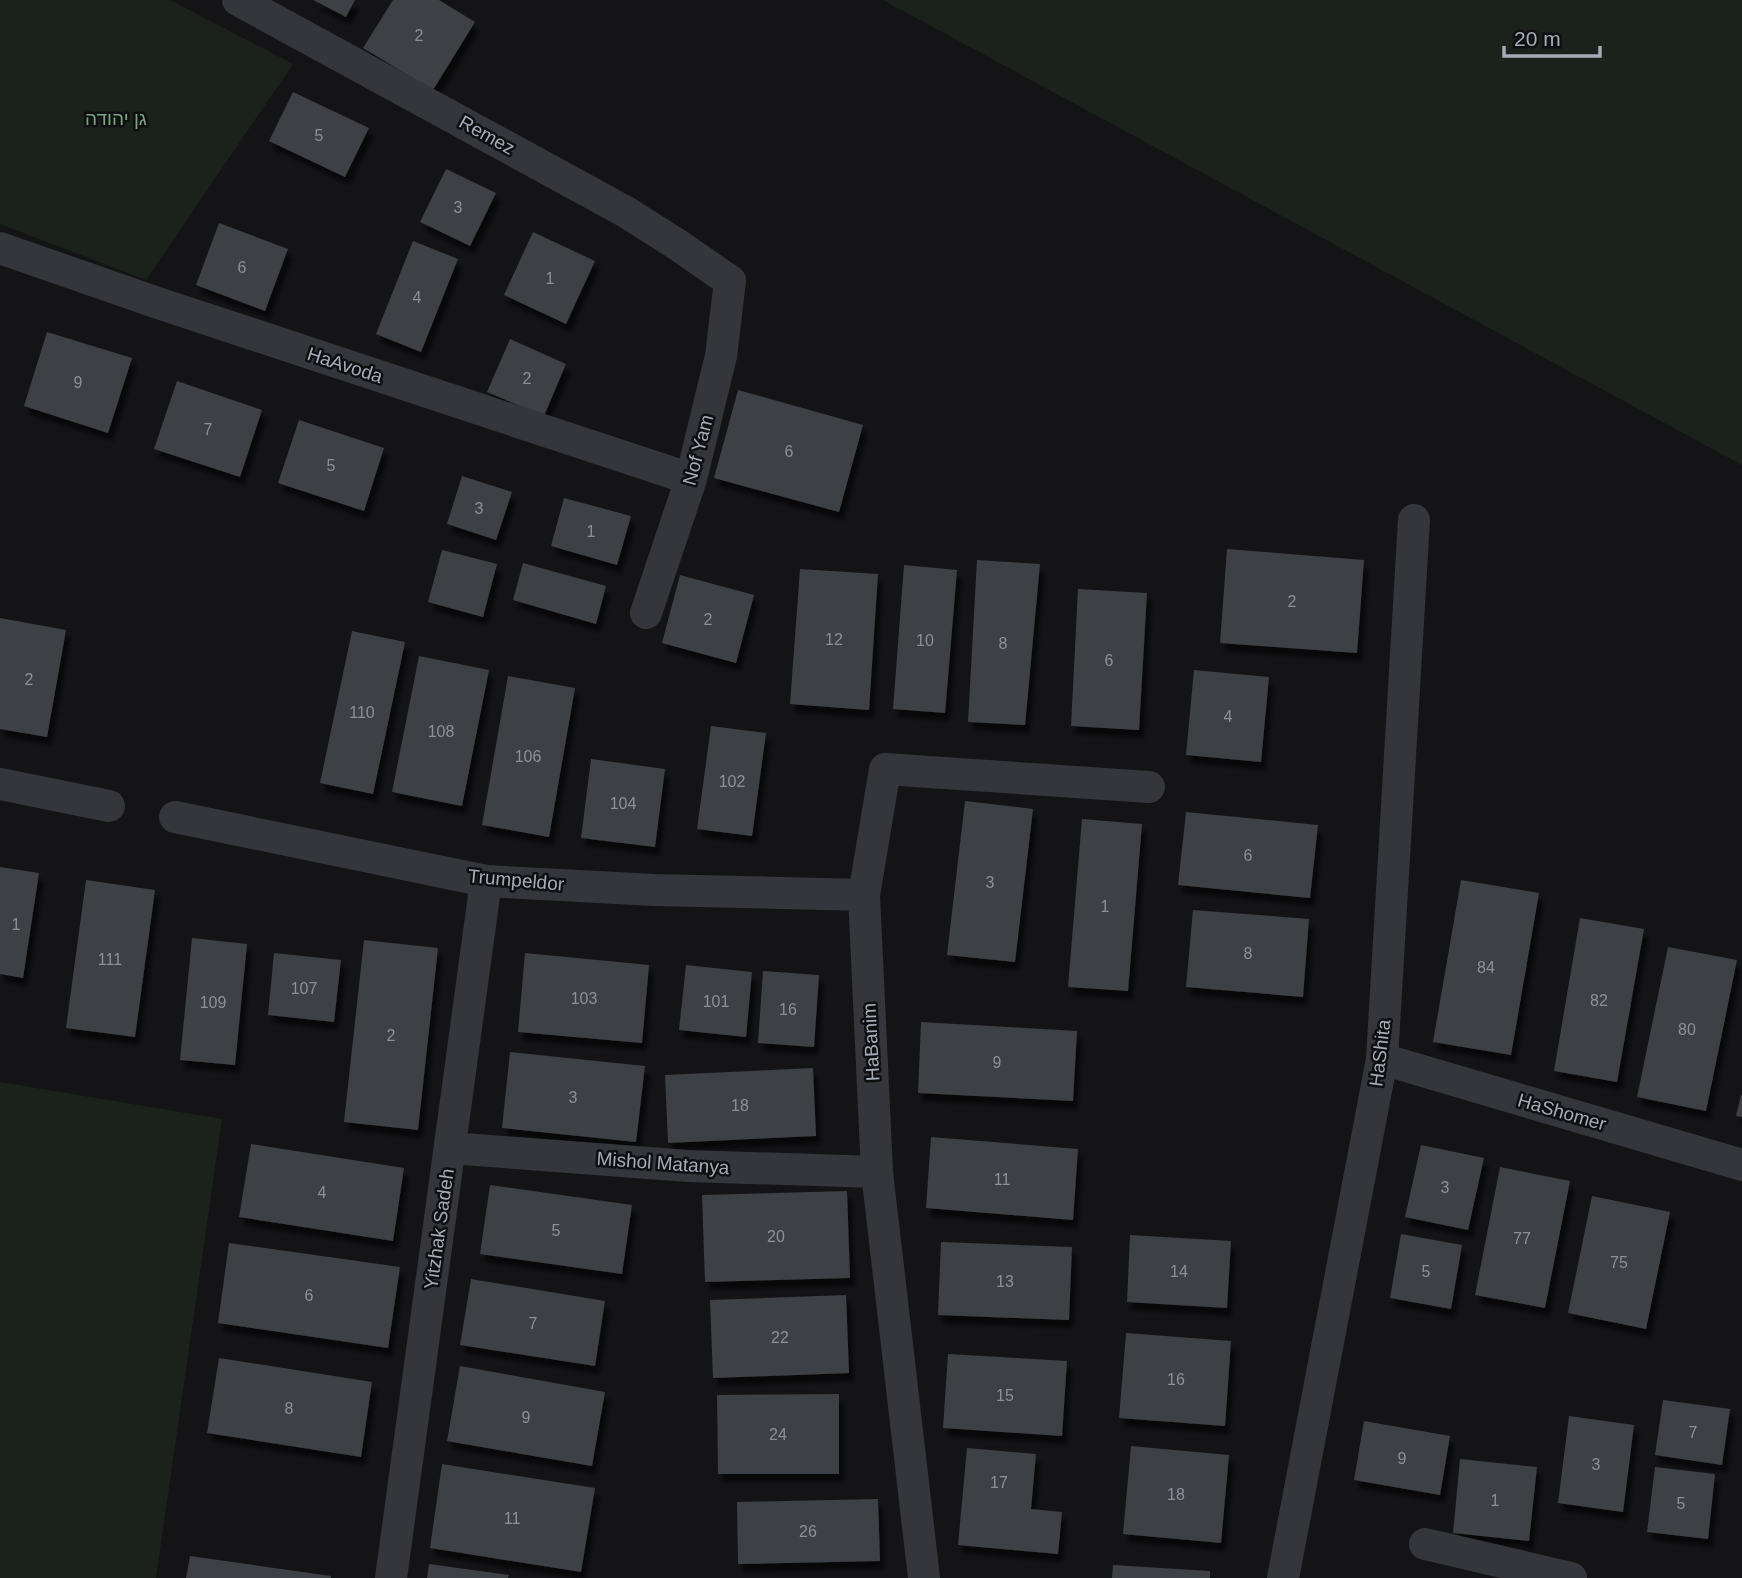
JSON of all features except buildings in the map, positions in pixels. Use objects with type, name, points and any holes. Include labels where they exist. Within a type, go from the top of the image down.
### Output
[{"type":"street","name":"Remez","points":[[238,0],[626,212],[730,281]]},
{"type":"street","name":"HaAvoda","points":[[0,248],[691,479]]},
{"type":"street","name":"Nof Yam","points":[[646,613],[691,479],[721,356],[730,281]]},
{"type":"street","name":"HaShita","points":[[1283,1578],[1381,1059],[1414,520]]},
{"type":"street","name":"HaBanim","points":[[924,1578],[877,1172],[863,895],[885,769],[1149,787]]},
{"type":"street","points":[[0,784],[109,806]]},
{"type":"street","name":"Trumpeldor","points":[[175,817],[486,880],[654,890],[863,895]]},
{"type":"street","name":"Yitzhak Sadeh","points":[[391,1578],[486,880]]},
{"type":"street","name":"HaShomer","points":[[1381,1059],[1742,1165]]},
{"type":"street","name":"Mishol Matanya","points":[[450,1148],[688,1167],[877,1172]]},
{"type":"street","points":[[1425,1544],[1570,1578]]},
{"type":"green space","name":"גן יהודה","points":[[0,0],[170,0],[293,64],[146,280],[0,224]]},
{"type":"green space","points":[[883,0],[1742,0],[1742,465]]},
{"type":"green space","points":[[0,1082],[222,1119],[156,1578],[0,1578]]}]
